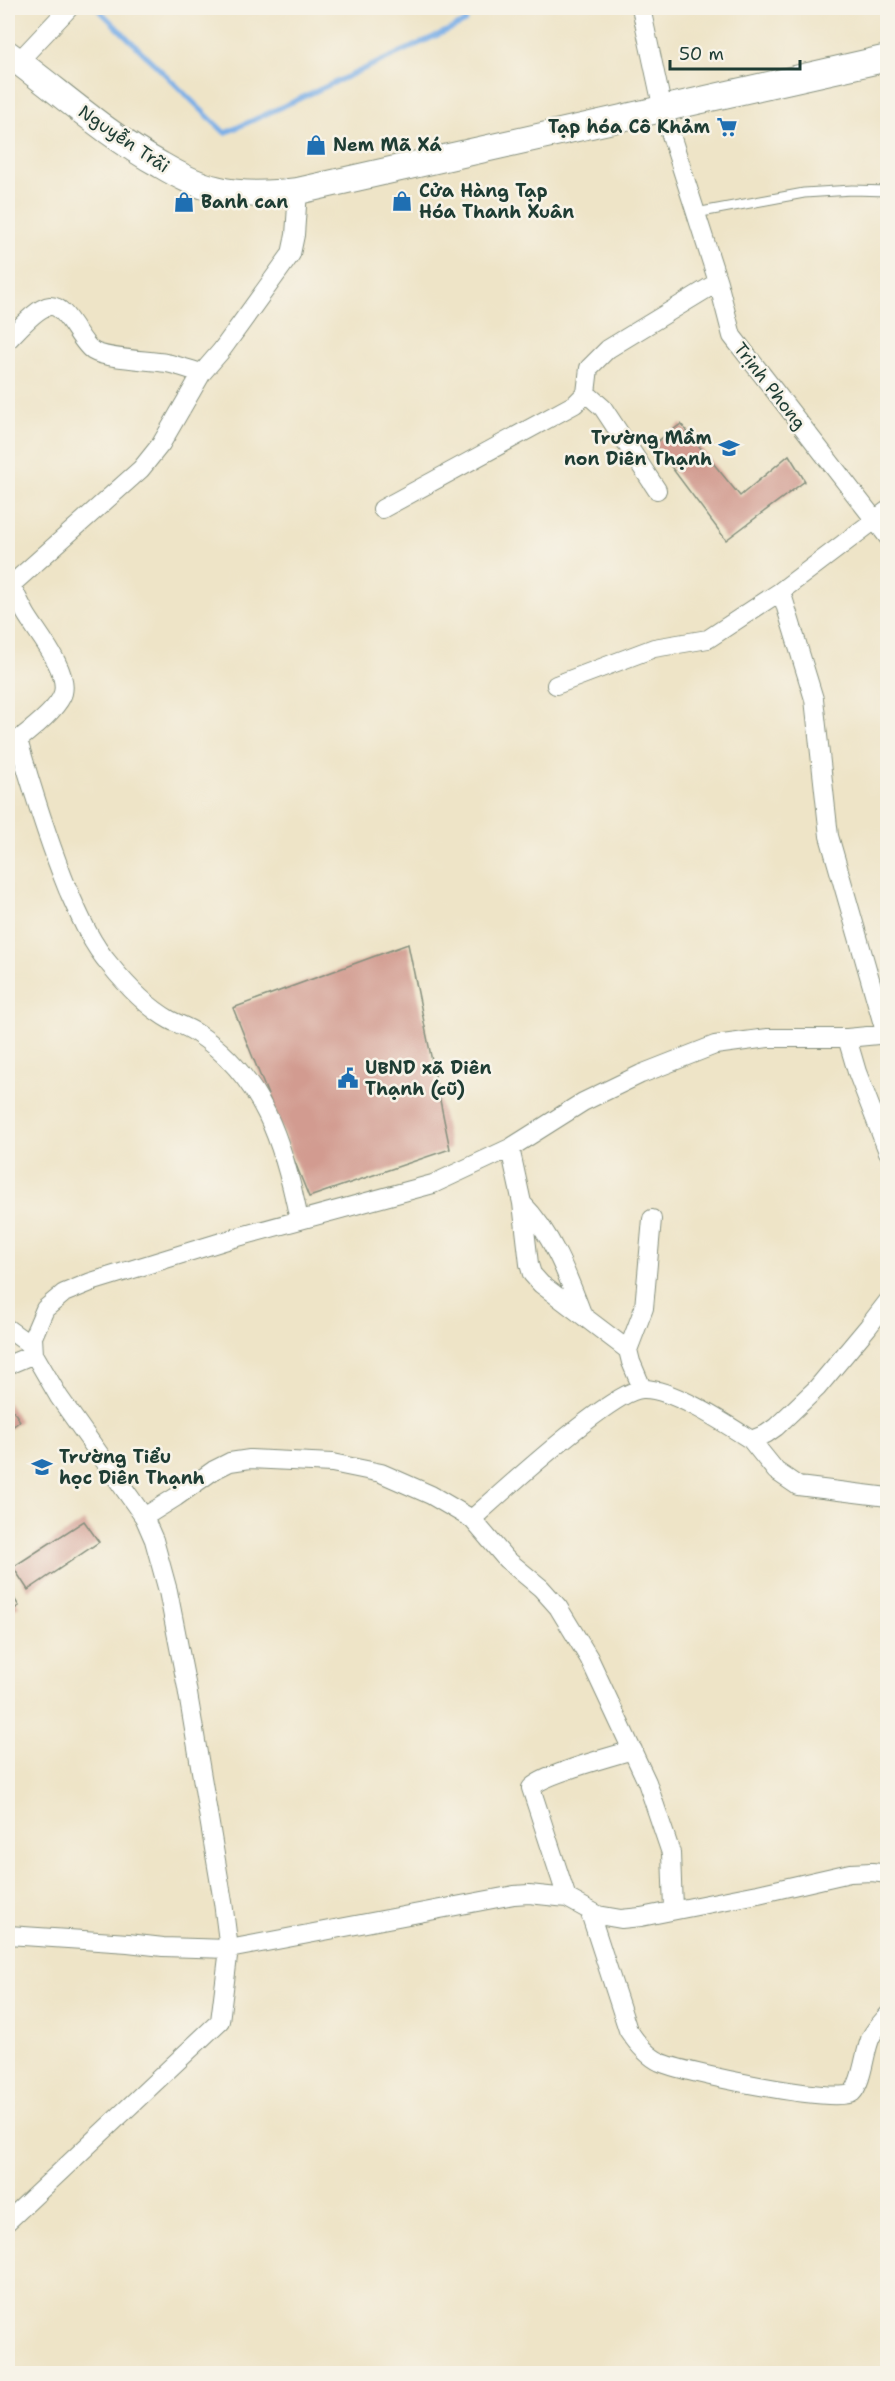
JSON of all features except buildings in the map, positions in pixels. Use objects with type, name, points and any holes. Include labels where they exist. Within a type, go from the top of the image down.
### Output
[{"type":"main road","name":"Nguyễn Trãi","points":[[13,58],[100,126],[144,156],[186,179],[216,189],[249,194],[298,191],[888,58]]},
{"type":"street","points":[[13,58],[69,8]]},
{"type":"street","name":"Trịnh Phong","points":[[641,8],[663,110],[718,282],[732,336],[881,514],[888,537]]},
{"type":"street","points":[[298,191],[295,235],[291,254],[221,351],[202,373],[161,444],[141,469],[9,585],[58,665],[63,680],[63,693],[54,706],[13,741],[48,842],[91,940],[110,965],[141,998],[215,1047],[253,1087],[280,1142],[289,1171],[299,1220]]},
{"type":"street","points":[[382,509],[575,404],[586,393],[589,368],[608,350],[718,282]]},
{"type":"street","points":[[8,340],[39,311],[48,306],[56,306],[94,352],[168,363],[202,373]]},
{"type":"street","points":[[586,393],[603,408],[657,490]]},
{"type":"street","points":[[556,685],[654,648],[708,639],[781,591],[881,514]]},
{"type":"street","points":[[34,1351],[33,1337],[45,1309],[64,1293],[91,1282],[299,1220],[433,1184],[510,1148],[583,1102],[641,1074],[714,1045],[768,1038],[847,1038],[887,1034],[830,836],[814,699],[781,591]]},
{"type":"street","points":[[847,1038],[857,1072],[888,1152]]},
{"type":"street","points":[[510,1148],[522,1203],[532,1274],[541,1284],[628,1350]]},
{"type":"street","points":[[522,1203],[537,1218],[574,1291],[583,1316]]},
{"type":"street","points":[[642,1388],[628,1350],[644,1308],[652,1219]]},
{"type":"street","points":[[751,1440],[776,1427],[817,1388],[888,1301]]},
{"type":"street","points":[[8,1329],[34,1351],[59,1397],[144,1517],[154,1540],[168,1591],[187,1688],[229,1949],[220,2021],[8,2221]]},
{"type":"street","points":[[8,1365],[34,1351]]},
{"type":"street","points":[[472,1519],[608,1405],[642,1388],[666,1393],[751,1440],[776,1471],[798,1486],[888,1497]]},
{"type":"street","points":[[144,1517],[214,1470],[230,1462],[250,1459],[332,1463],[381,1473],[431,1495],[472,1519],[506,1559],[541,1588],[571,1626],[647,1782],[671,1853],[673,1910]]},
{"type":"street","points":[[567,1898],[531,1788],[550,1777],[633,1750]]},
{"type":"street","points":[[8,1935],[163,1947],[229,1949],[514,1895],[529,1894],[567,1898],[609,1918],[621,1919],[758,1894],[850,1873],[872,1872],[888,1875]]},
{"type":"street","points":[[589,1910],[628,2030],[635,2040],[660,2062],[788,2092],[825,2097],[843,2096],[851,2094],[859,2082],[863,2059],[872,2036],[888,2015]]},
{"type":"lane","points":[[696,213],[804,193],[852,190],[888,191]]},
{"type":"waterway","points":[[97,8],[225,133],[466,22],[465,8]]},
{"type":"place","name":"Tạp hóa Cô Khảm","points":[[727,127]]},
{"type":"place","name":"Nem Mã Xá","points":[[316,145]]},
{"type":"place","name":"Cửa Hàng Tạp Hóa Thanh Xuân","points":[[402,201]]},
{"type":"place","name":"Banh can","points":[[184,202]]},
{"type":"place","name":"Trường Mầm non Diên Thạnh","points":[[729,448]]},
{"type":"place","name":"UBND xã Diên Thạnh (cũ)","points":[[348,1078]]},
{"type":"place","name":"Trường Tiểu học Diên Thạnh","points":[[42,1467]]}]
